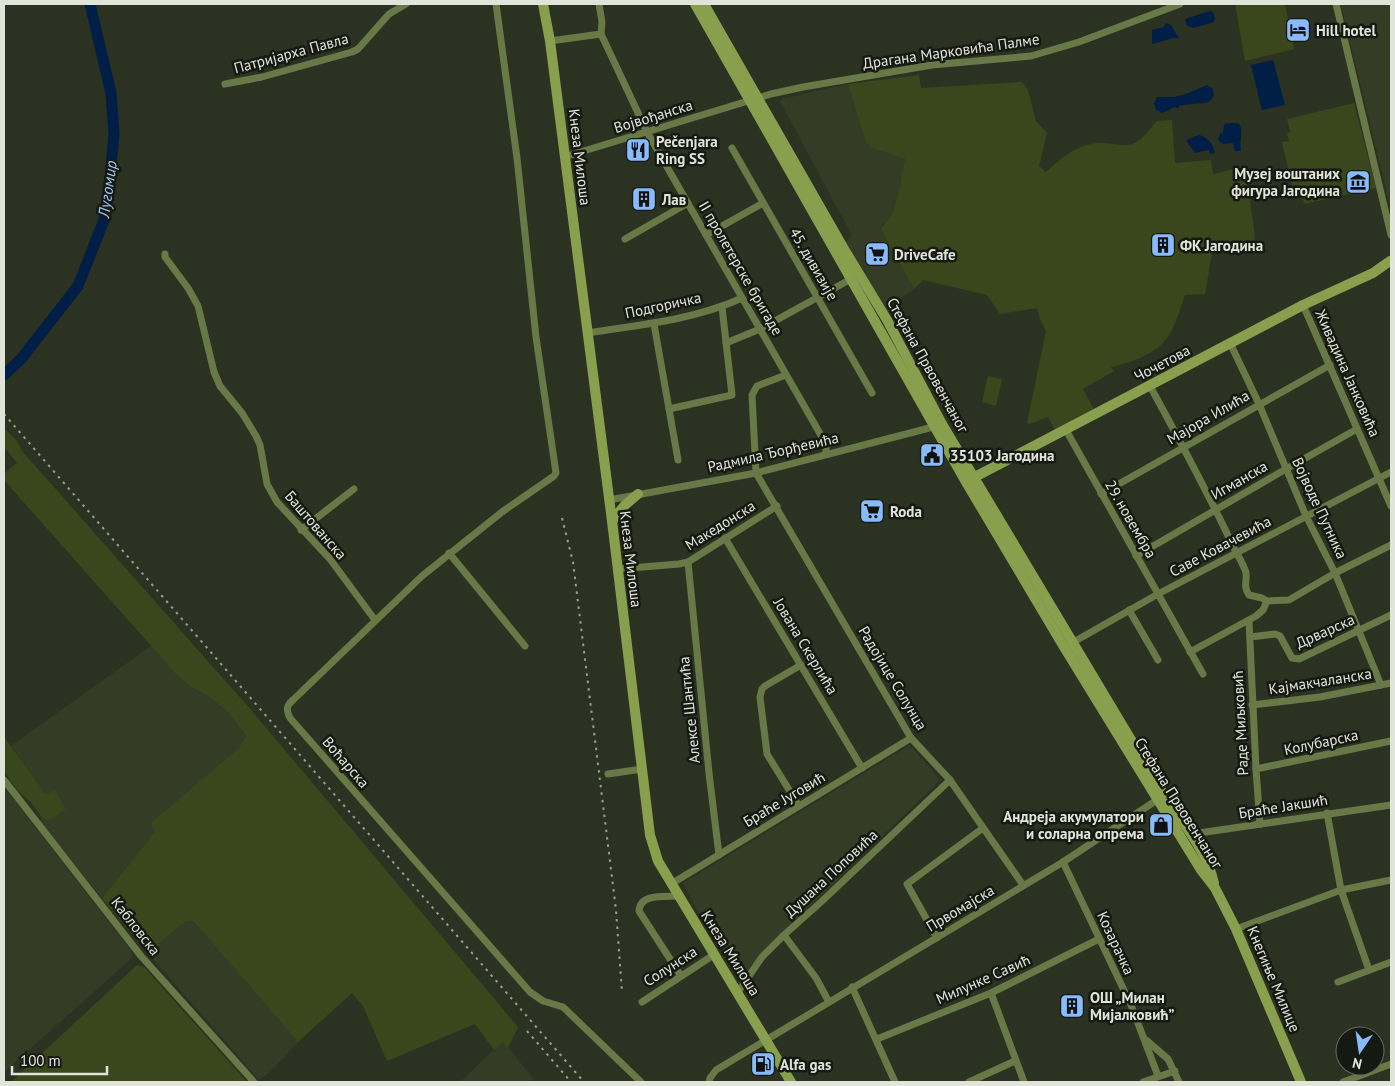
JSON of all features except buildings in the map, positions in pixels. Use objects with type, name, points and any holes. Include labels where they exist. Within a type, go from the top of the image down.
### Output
[{"type":"street","name":"Патријарха Павла","points":[[225,84],[262,77],[352,52],[358,49],[389,14],[406,4]]},
{"type":"street","name":"Воћарска","points":[[496,4],[517,158],[536,337],[556,472],[554,476],[502,512],[450,553],[375,620],[288,705],[287,712],[290,718],[530,992],[542,1001],[563,1007],[641,1082]]},
{"type":"street","name":"Кнеза Милоша","points":[[543,4],[550,41],[618,569],[647,820],[652,846],[658,861],[792,1082]]},
{"type":"street","points":[[550,41],[601,34],[602,22],[599,4]]},
{"type":"street","name":"Стефана Првовенчаног","points":[[695,4],[754,100],[840,251],[887,320],[939,426]]},
{"type":"street","name":"Стефана Првовенчаног","points":[[704,4],[754,100]]},
{"type":"street","name":"Драгана Марковића Палме","points":[[754,100],[803,87],[932,65],[1031,56],[1079,42],[1180,4]]},
{"type":"street","points":[[1336,4],[1391,235]]},
{"type":"street","name":"II пролетерске бригаде","points":[[601,34],[647,132],[826,444],[826,454]]},
{"type":"street","name":"Војвођанска","points":[[564,157],[754,100]]},
{"type":"street","name":"45. дивизије","points":[[732,148],[872,393]]},
{"type":"street","points":[[625,239],[688,202]]},
{"type":"street","points":[[706,235],[763,203]]},
{"type":"street","name":"Стефана Првовенчаног","points":[[840,251],[851,279],[939,426],[1064,647],[1161,797],[1190,833],[1208,865],[1215,888]]},
{"type":"street","name":"Баштованска","points":[[165,254],[165,257],[188,288],[198,306],[209,356],[220,386],[256,436],[260,445],[267,484],[277,502],[330,559],[375,620]]},
{"type":"street","name":"Чочетова","points":[[970,480],[1303,305],[1391,265]]},
{"type":"street","points":[[726,343],[760,329],[851,279]]},
{"type":"street","name":"Подгоричка","points":[[587,333],[654,324],[722,307],[742,298]]},
{"type":"street","name":"Живадина Јанковића","points":[[1303,305],[1391,506]]},
{"type":"street","points":[[668,409],[732,395],[722,307]]},
{"type":"street","points":[[654,324],[678,460]]},
{"type":"street","name":"Војводе Путника","points":[[1230,344],[1259,404],[1306,516],[1335,574],[1382,686]]},
{"type":"street","name":"Мајора Илића","points":[[1101,494],[1330,365]]},
{"type":"street","points":[[756,473],[752,395],[757,386],[786,375]]},
{"type":"street","points":[[1150,386],[1216,510],[1246,573],[1244,585],[1249,595],[1267,601],[1289,600],[1391,545]]},
{"type":"street","name":"Радмила Ђорђевића","points":[[609,500],[756,473],[939,426]]},
{"type":"street","name":"Игманска","points":[[1136,556],[1358,429]]},
{"type":"street","name":"29. новембра","points":[[1066,430],[1203,674]]},
{"type":"street","name":"Саве Ковачевића","points":[[1064,647],[1236,552],[1391,472]]},
{"type":"street","name":"Радојице Солунца","points":[[756,473],[911,738],[950,780],[1023,885]]},
{"type":"street","name":"Стефана Првовенчаног","points":[[970,480],[1074,642],[1161,797],[1178,832],[1201,870],[1215,888]]},
{"type":"street","points":[[301,530],[354,489]]},
{"type":"street","points":[[612,521],[625,505],[638,494]]},
{"type":"street","name":"Македонска","points":[[618,569],[688,562],[777,506]]},
{"type":"street","name":"Јована Скерлића","points":[[725,538],[862,768]]},
{"type":"street","points":[[450,553],[525,646]]},
{"type":"street","name":"Алексе Шантића","points":[[688,562],[719,855]]},
{"type":"street","points":[[1190,652],[1249,621],[1263,610],[1267,601]]},
{"type":"street","points":[[1130,610],[1158,660]]},
{"type":"street","name":"Дрварска","points":[[1250,637],[1275,634],[1280,636],[1292,658],[1299,659],[1391,615]]},
{"type":"street","name":"Раде Миљковић","points":[[1249,621],[1252,705],[1260,824]]},
{"type":"street","points":[[799,806],[768,754],[760,693],[765,686],[801,665]]},
{"type":"street","name":"Кајмакчаланска","points":[[1252,705],[1320,697],[1391,683]]},
{"type":"street","name":"Браће Југовић","points":[[672,884],[911,738]]},
{"type":"street","name":"Колубарска","points":[[1256,769],[1391,741]]},
{"type":"street","points":[[608,774],[642,769]]},
{"type":"street","name":"Кабловска","points":[[4,780],[141,956],[254,1082]]},
{"type":"street","name":"Душана Поповића","points":[[738,992],[762,957],[784,935],[950,780]]},
{"type":"street","name":"Првомајска","points":[[766,1039],[1063,862],[1161,797]]},
{"type":"street","name":"Браће Јакшић","points":[[1178,832],[1190,833],[1391,805]]},
{"type":"street","points":[[1327,813],[1341,890],[1370,970]]},
{"type":"street","points":[[937,938],[907,884],[983,828]]},
{"type":"street","name":"Козарачка","points":[[1063,862],[1144,1038],[1168,1059],[1179,1082]]},
{"type":"street","points":[[1236,929],[1341,890],[1391,880]]},
{"type":"street","name":"Кнегиње Милице","points":[[1215,888],[1236,929],[1301,1082]]},
{"type":"street","points":[[679,896],[645,899],[640,903],[638,911],[681,976]]},
{"type":"street","points":[[784,935],[816,978],[829,1002]]},
{"type":"street","name":"Милунке Савић","points":[[877,1039],[990,993],[1099,939]]},
{"type":"street","name":"Солунска","points":[[642,1002],[714,954]]},
{"type":"street","points":[[1338,982],[1391,962]]},
{"type":"street","points":[[852,987],[896,1082]]},
{"type":"street","points":[[990,993],[1024,1082]]},
{"type":"street","points":[[1144,1038],[1158,1076]]},
{"type":"street","points":[[709,1082],[716,1070],[766,1039]]},
{"type":"street","points":[[969,1082],[1015,1061]]},
{"type":"street","points":[[1343,1082],[1391,1064]]},
{"type":"street","points":[[1143,1082],[1175,1071]]},
{"type":"shaded area","points":[[1341,4],[1391,4],[1391,210]]},
{"type":"shaded area","points":[[848,84],[867,142],[875,149],[905,159],[896,204],[890,218],[882,225],[881,230],[914,289],[889,307],[888,318],[845,242],[850,239],[851,234],[780,101]]},
{"type":"shaded area","points":[[151,646],[189,686],[206,695],[227,711],[246,736],[238,749],[155,832],[102,898],[40,822],[42,818],[46,820],[66,809],[55,790],[46,794],[11,746]]},
{"type":"shaded area","points":[[910,745],[940,780],[762,953],[740,981],[683,883]]},
{"type":"shaded area","points":[[4,787],[132,952],[132,958],[4,1072]]},
{"type":"shaded area","points":[[193,921],[298,1042],[271,1071],[259,1080],[148,953],[185,922]]},
{"type":"shaded area","points":[[503,1041],[536,1082],[460,1082]]},
{"type":"green space","points":[[1235,4],[1285,4],[1294,49],[1245,61]]},
{"type":"green space","points":[[919,75],[921,88],[1022,82],[1028,90],[1036,121],[1047,133],[1039,166],[1046,172],[1064,156],[1084,146],[1100,143],[1129,145],[1143,137],[1157,121],[1172,120],[1175,163],[1211,160],[1213,174],[1245,166],[1255,248],[1228,253],[1212,253],[1205,294],[1185,295],[1175,323],[1162,344],[1149,354],[1134,361],[1111,367],[1114,371],[1083,389],[1095,411],[1056,432],[1048,417],[1030,424],[1027,423],[1046,331],[1037,308],[1000,314],[987,295],[923,280],[914,289],[881,230],[891,216],[898,194],[905,159],[875,149],[866,142],[848,84]]},
{"type":"green space","points":[[1354,103],[1376,188],[1304,204],[1301,193],[1294,194],[1282,142],[1289,141],[1287,133],[1290,132],[1287,119]]},
{"type":"green space","points":[[988,376],[1002,379],[996,406],[982,402]]},
{"type":"green space","points":[[4,428],[17,441],[22,451],[252,711],[518,1027],[508,1048],[503,1042],[494,1050],[475,1024],[387,1061],[363,1006],[352,993],[298,1042],[193,921],[185,922],[148,953],[102,898],[155,832],[151,823],[238,749],[246,736],[227,711],[206,695],[189,686],[175,673],[4,480],[4,474],[17,463],[4,447]]},
{"type":"green space","points":[[4,737],[46,794],[55,790],[66,809],[53,818],[46,820],[42,818],[31,802],[18,791],[4,771]]},
{"type":"green space","points":[[137,965],[144,967],[247,1082],[11,1082]]},
{"type":"water","points":[[1210,11],[1213,12],[1214,22],[1194,28],[1187,26],[1185,19]]},
{"type":"water","points":[[1166,23],[1171,25],[1179,38],[1152,44],[1152,30],[1164,27]]},
{"type":"water","points":[[1273,60],[1285,105],[1262,110],[1251,65]]},
{"type":"water","points":[[1207,85],[1213,89],[1214,96],[1209,102],[1179,106],[1179,108],[1175,107],[1162,113],[1156,110],[1154,103],[1157,97],[1174,97]]},
{"type":"water","points":[[1226,123],[1237,123],[1240,125],[1241,151],[1235,151],[1233,143],[1223,144],[1218,140]]},
{"type":"water","points":[[1199,135],[1210,141],[1215,153],[1210,154],[1209,150],[1195,153],[1186,140]]},
{"type":"waterway","name":"Лугомир","points":[[4,375],[21,359],[78,286],[104,220],[114,134],[111,93],[90,4]]},
{"type":"railway","points":[[4,414],[584,1082]]},
{"type":"railway","points":[[562,518],[573,562],[616,910],[622,992]]},
{"type":"railway","points":[[527,1031],[571,1082]]},
{"type":"place","name":"Hill hotel","points":[[1298,30]]},
{"type":"place","name":"Pečenjara Ring SS","points":[[638,150]]},
{"type":"place","name":"Музеј воштаних фигура Јагодина","points":[[1358,182]]},
{"type":"place","name":"Лав","points":[[644,199]]},
{"type":"place","name":"ФК Јагодина","points":[[1163,245]]},
{"type":"place","name":"DriveCafe","points":[[877,254]]},
{"type":"place","name":"35103 Јагодина","points":[[932,455]]},
{"type":"place","name":"Roda","points":[[872,511]]},
{"type":"place","name":"Андреја акумулатори и соларна опрема","points":[[1161,825]]},
{"type":"place","name":"ОШ „Милан Мијалковић”","points":[[1072,1006]]},
{"type":"place","name":"Alfa gas","points":[[763,1064]]}]
